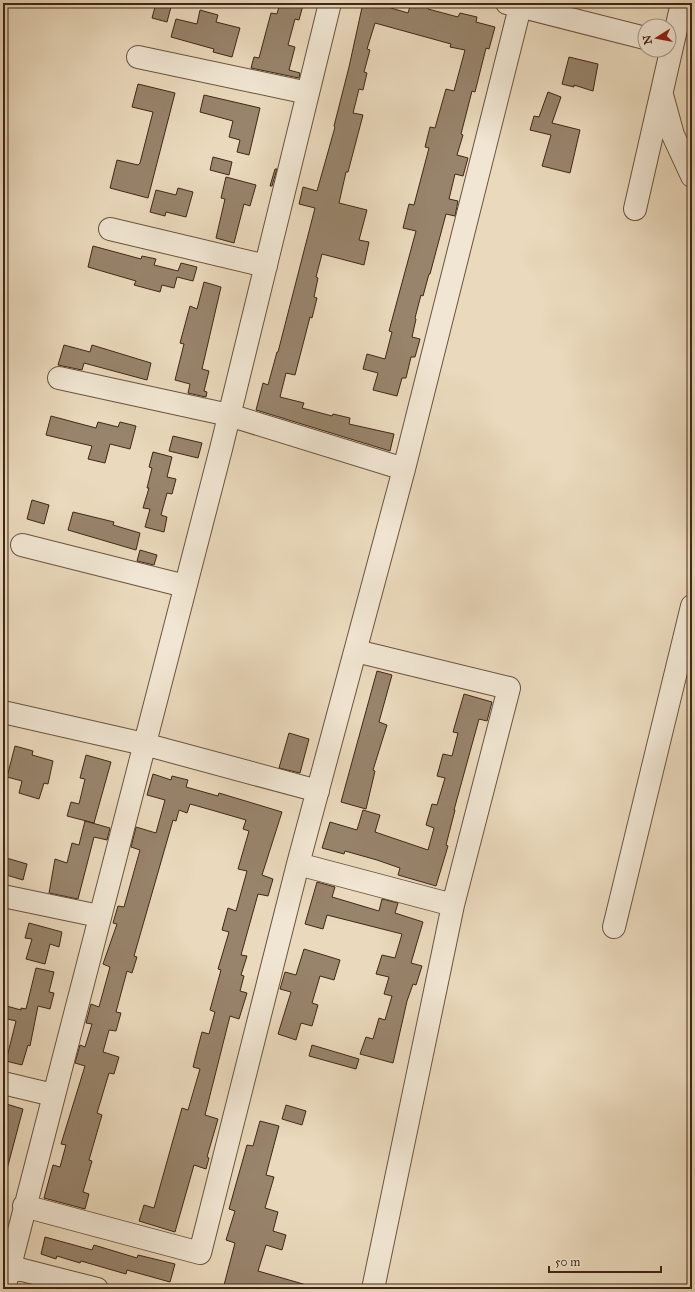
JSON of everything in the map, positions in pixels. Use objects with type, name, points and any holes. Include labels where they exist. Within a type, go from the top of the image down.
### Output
[{"type":"street","points":[[4,1289],[6,1265],[24,1206],[229,415],[330,3]]},
{"type":"street","points":[[677,22],[682,3]]},
{"type":"street","points":[[24,1206],[200,1253],[298,864],[404,469],[516,4],[637,36]]},
{"type":"street","points":[[138,57],[308,93]]},
{"type":"street","points":[[635,209],[669,58]]},
{"type":"street","points":[[662,92],[673,136],[692,176]]},
{"type":"street","points":[[110,229],[266,266]]},
{"type":"street","points":[[60,378],[229,415],[404,469]]},
{"type":"street","points":[[22,545],[185,586]]},
{"type":"street","points":[[614,928],[692,606]]},
{"type":"street","points":[[356,651],[509,688],[453,905],[373,1289]]},
{"type":"street","points":[[3,712],[144,744],[318,791]]},
{"type":"street","points":[[298,864],[453,905]]},
{"type":"street","points":[[3,896],[99,916]]},
{"type":"street","points":[[3,1083],[53,1095]]},
{"type":"street","points":[[6,1265],[97,1289]]},
{"type":"building","points":[[156,3],[172,3],[167,22],[152,18]]},
{"type":"building","points":[[280,3],[303,5],[299,20],[295,19],[288,45],[295,47],[289,70],[300,73],[299,78],[251,68],[254,57],[259,58],[271,13],[277,14]]},
{"type":"building","points":[[363,3],[374,3],[408,13],[411,3],[430,3],[428,9],[458,17],[460,13],[477,17],[476,22],[495,27],[489,49],[486,48],[475,92],[472,91],[461,134],[463,135],[457,155],[468,158],[463,176],[455,174],[449,199],[458,201],[455,216],[446,214],[430,274],[423,296],[421,295],[415,318],[412,337],[420,339],[415,357],[411,357],[406,378],[402,378],[397,396],[373,390],[378,373],[363,369],[367,354],[385,359],[392,332],[389,331],[416,231],[403,228],[409,204],[414,205],[429,148],[425,147],[430,127],[435,128],[446,89],[454,91],[465,50],[450,47],[451,44],[375,23],[367,49],[370,50],[364,72],[367,73],[363,90],[359,89],[353,113],[363,115],[348,172],[346,172],[339,203],[367,210],[359,240],[369,242],[364,265],[322,254],[316,277],[318,278],[314,297],[317,298],[312,318],[310,317],[295,375],[286,373],[280,397],[304,403],[302,408],[332,416],[333,414],[350,418],[349,424],[394,434],[390,451],[256,410],[263,383],[268,385],[278,352],[315,208],[299,204],[303,187],[317,191],[335,127]]},
{"type":"building","points":[[200,10],[218,15],[216,22],[240,28],[232,57],[213,52],[214,49],[171,37],[176,19],[197,24]]},
{"type":"building","points":[[569,57],[598,64],[593,91],[574,85],[574,87],[562,84]]},
{"type":"building","points":[[138,84],[175,93],[148,198],[110,188],[117,160],[138,165],[140,163],[153,112],[132,107]]},
{"type":"building","points":[[548,92],[561,97],[552,123],[580,130],[570,173],[542,166],[551,135],[530,130],[534,116],[539,117]]},
{"type":"building","points":[[204,95],[260,108],[249,155],[237,152],[240,140],[229,137],[233,121],[200,112]]},
{"type":"building","points":[[213,157],[232,162],[229,175],[210,170]]},
{"type":"building","points":[[275,169],[277,169],[272,186],[270,186]]},
{"type":"building","points":[[226,177],[256,185],[250,206],[244,204],[234,243],[216,238],[225,199],[221,198]]},
{"type":"building","points":[[178,188],[193,192],[186,217],[166,212],[165,216],[150,212],[156,190],[176,195]]},
{"type":"building","points":[[93,246],[141,259],[142,256],[156,259],[154,265],[178,271],[181,263],[197,267],[193,281],[177,277],[174,288],[162,285],[160,292],[134,285],[136,281],[88,267]]},
{"type":"building","points":[[204,282],[221,287],[202,369],[209,371],[204,391],[207,392],[206,397],[188,393],[190,384],[175,380],[184,344],[180,343],[190,306],[197,309]]},
{"type":"building","points":[[64,345],[90,352],[92,345],[151,363],[147,380],[84,363],[82,370],[58,365]]},
{"type":"building","points":[[51,416],[96,428],[98,422],[118,427],[120,422],[136,426],[130,449],[110,444],[105,463],[88,459],[92,446],[46,435]]},
{"type":"building","points":[[173,436],[202,443],[198,458],[169,451]]},
{"type":"building","points":[[153,452],[172,457],[167,477],[176,479],[172,494],[167,493],[161,515],[167,517],[164,532],[145,527],[150,509],[143,508],[149,488],[147,488],[152,468],[149,467]]},
{"type":"building","points":[[32,500],[49,505],[44,524],[27,519]]},
{"type":"building","points":[[73,512],[114,522],[113,525],[140,533],[136,550],[68,530]]},
{"type":"building","points":[[140,550],[157,555],[154,565],[137,561]]},
{"type":"building","points":[[377,671],[392,675],[379,722],[387,725],[373,770],[375,771],[366,809],[341,802]]},
{"type":"building","points":[[464,694],[492,702],[487,721],[479,719],[454,810],[446,845],[448,846],[436,886],[398,875],[400,868],[377,860],[345,851],[344,854],[322,848],[330,822],[357,830],[363,810],[380,815],[375,832],[428,850],[434,828],[426,825],[432,804],[437,805],[445,778],[437,776],[443,754],[452,756],[458,733],[453,732]]},
{"type":"building","points":[[289,733],[309,739],[300,773],[279,768]]},
{"type":"building","points":[[15,746],[33,751],[32,755],[53,761],[48,784],[44,783],[39,799],[19,793],[22,781],[7,777]]},
{"type":"building","points":[[86,755],[111,762],[94,823],[67,816],[71,802],[79,804],[85,779],[80,778]]},
{"type":"building","points":[[153,774],[171,780],[172,776],[188,780],[186,787],[218,796],[219,793],[282,812],[262,875],[273,879],[268,896],[258,894],[241,955],[247,956],[241,975],[244,976],[240,991],[247,993],[239,1019],[230,1016],[205,1115],[218,1119],[207,1157],[209,1158],[206,1169],[194,1165],[175,1232],[139,1221],[144,1205],[154,1208],[182,1108],[188,1110],[200,1069],[193,1067],[202,1032],[209,1034],[215,1012],[210,1010],[221,970],[218,969],[229,932],[222,930],[228,908],[236,911],[247,871],[238,869],[249,831],[243,829],[246,820],[190,804],[187,813],[179,810],[176,821],[173,820],[134,956],[137,957],[132,973],[127,971],[116,1012],[121,1013],[116,1031],[109,1030],[103,1052],[119,1057],[114,1074],[109,1073],[97,1113],[102,1115],[89,1160],[92,1161],[83,1192],[89,1194],[85,1209],[44,1198],[53,1165],[60,1167],[66,1145],[61,1144],[85,1066],[75,1063],[80,1045],[85,1047],[92,1024],[86,1023],[91,1004],[99,1007],[110,967],[103,964],[117,924],[113,923],[118,906],[124,907],[140,850],[131,847],[136,827],[156,833],[165,800],[147,795]]},
{"type":"building","points":[[85,821],[110,828],[107,840],[94,837],[78,899],[49,893],[55,859],[67,863],[72,843],[79,845]]},
{"type":"building","points":[[3,857],[27,864],[23,880],[3,874]]},
{"type":"building","points":[[317,882],[335,887],[332,897],[379,911],[382,899],[398,903],[395,913],[423,922],[411,963],[422,966],[416,985],[413,984],[407,1001],[393,1063],[360,1054],[366,1037],[373,1039],[379,1018],[385,1020],[392,996],[384,994],[389,977],[376,974],[382,955],[395,958],[402,934],[327,915],[323,929],[305,924]]},
{"type":"building","points":[[29,923],[62,932],[59,947],[50,944],[45,964],[26,959],[32,939],[25,938]]},
{"type":"building","points":[[304,949],[340,960],[334,980],[320,976],[312,1003],[318,1005],[312,1026],[301,1023],[296,1040],[278,1034],[291,992],[280,989],[285,972],[296,975]]},
{"type":"building","points":[[36,968],[54,972],[49,992],[54,993],[50,1009],[38,1006],[30,1046],[28,1045],[22,1065],[6,1061],[16,1021],[3,1018],[3,1005],[21,1010],[21,1008],[26,1009]]},
{"type":"building","points":[[312,1045],[359,1059],[356,1069],[309,1056]]},
{"type":"building","points":[[3,1103],[23,1109],[7,1169],[3,1168]]},
{"type":"building","points":[[286,1105],[306,1111],[302,1125],[282,1119]]},
{"type":"building","points":[[260,1121],[279,1126],[266,1175],[274,1177],[265,1208],[278,1212],[273,1231],[286,1235],[282,1250],[266,1245],[258,1271],[310,1286],[309,1289],[223,1289],[235,1243],[226,1240],[235,1211],[229,1209],[247,1145],[253,1146]]},
{"type":"building","points":[[45,1237],[92,1250],[94,1245],[137,1258],[138,1255],[175,1264],[170,1282],[127,1270],[126,1274],[81,1261],[80,1263],[57,1256],[56,1259],[41,1254]]}]
